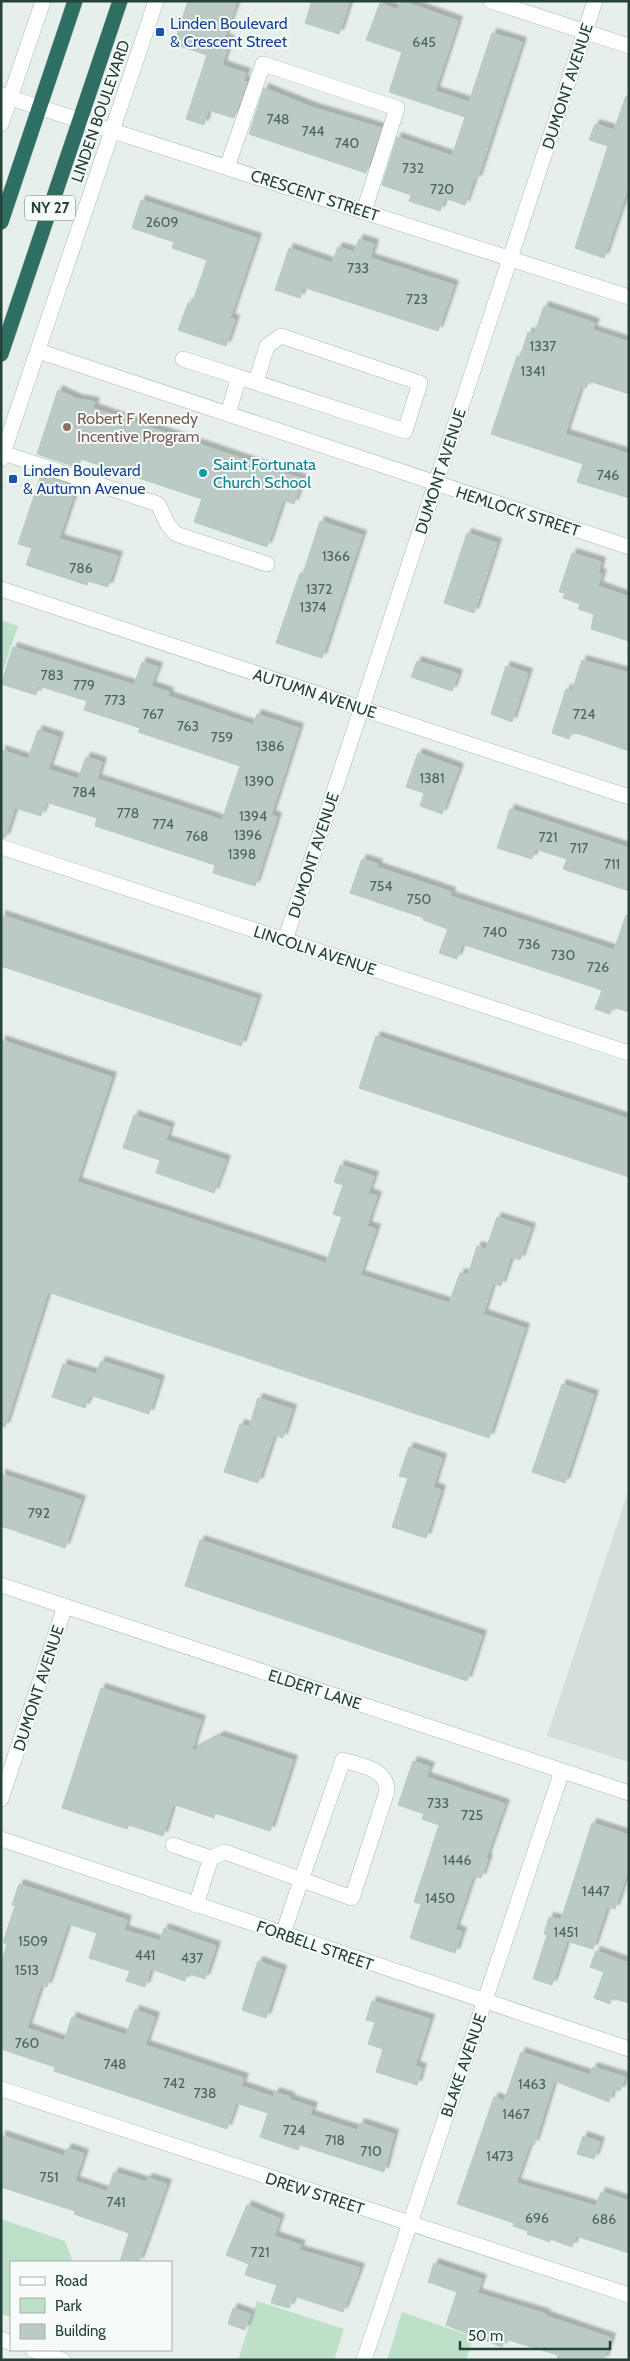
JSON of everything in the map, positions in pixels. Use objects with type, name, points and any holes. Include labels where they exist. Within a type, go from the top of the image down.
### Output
[{"type":"highway","name":"NY 27","points":[[1,222],[75,1]]},
{"type":"highway","name":"LINDEN BOULEVARD","points":[[1,354],[120,1]]},
{"type":"street","points":[[1,124],[6,96],[43,1]]},
{"type":"street","name":"LINDEN BOULEVARD","points":[[2,456],[156,1]]},
{"type":"street","points":[[491,1],[629,46]]},
{"type":"street","name":"DUMONT AVENUE","points":[[285,940],[595,1]]},
{"type":"street","points":[[227,167],[263,64],[397,108],[364,211]]},
{"type":"street","name":"CRESCENT STREET","points":[[6,96],[629,297]]},
{"type":"street","points":[[183,359],[405,431],[420,383],[281,336],[267,346],[256,382]]},
{"type":"street","name":"HEMLOCK STREET","points":[[38,352],[629,547]]},
{"type":"street","points":[[228,414],[239,377]]},
{"type":"street","points":[[2,456],[158,504],[168,525],[176,534],[267,564]]},
{"type":"street","name":"AUTUMN AVENUE","points":[[1,589],[629,797]]},
{"type":"street","name":"LINCOLN AVENUE","points":[[1,847],[629,1053]]},
{"type":"street","name":"ELDERT LANE","points":[[1,1585],[629,1793]]},
{"type":"street","name":"DUMONT AVENUE","points":[[1,1799],[65,1606]]},
{"type":"street","points":[[173,1845],[211,1858],[225,1852],[302,1880],[352,1898],[387,1791],[387,1782],[384,1776],[376,1771],[343,1760],[302,1880],[283,1934]]},
{"type":"street","name":"BLAKE AVENUE","points":[[364,2360],[562,1771]]},
{"type":"street","name":"FORBELL STREET","points":[[1,1839],[629,2049]]},
{"type":"street","points":[[196,1905],[211,1858]]},
{"type":"street","name":"DREW STREET","points":[[1,2089],[409,2225],[629,2295]]},
{"type":"street","points":[[36,2351],[63,2360]]},
{"type":"shaded area","points":[[629,1489],[629,1762],[547,1736]]},
{"type":"green space","points":[[1,620],[18,626],[1,677]]},
{"type":"green space","points":[[1,2219],[65,2241],[73,2261],[10,2261],[10,2317],[1,2314]]},
{"type":"green space","points":[[257,2301],[344,2329],[334,2360],[238,2360]]},
{"type":"green space","points":[[402,2312],[474,2337],[466,2360],[387,2360]]},
{"type":"building","points":[[188,1],[237,1],[224,38],[230,40],[222,65],[246,73],[243,81],[247,82],[234,118],[208,110],[204,125],[186,119],[207,55],[174,44]]},
{"type":"building","points":[[312,1],[350,1],[339,34],[305,23]]},
{"type":"building","points":[[402,1],[458,21],[435,91],[469,102],[492,33],[522,42],[477,180],[474,179],[465,205],[445,198],[440,211],[409,201],[411,195],[382,185],[397,137],[452,156],[465,117],[389,92],[402,52],[366,40],[380,3],[397,10]]},
{"type":"building","points":[[264,88],[311,107],[381,128],[366,173],[249,134]]},
{"type":"building","points":[[626,96],[629,97],[629,185],[604,258],[575,248],[608,146],[589,140],[595,124],[614,130]]},
{"type":"building","points":[[141,200],[257,238],[230,318],[235,320],[226,346],[178,330],[188,303],[192,304],[207,260],[172,248],[174,242],[132,228]]},
{"type":"building","points":[[359,239],[374,244],[370,258],[454,285],[438,331],[303,287],[300,298],[275,290],[289,248],[332,263],[338,247],[354,252]]},
{"type":"building","points":[[544,306],[595,323],[592,330],[629,342],[629,394],[589,381],[586,388],[581,386],[565,434],[629,454],[629,498],[577,482],[583,464],[491,434],[517,356],[520,358],[528,332],[534,334]]},
{"type":"building","name":"Saint Fortunata Church School","points":[[58,390],[77,399],[95,402],[93,408],[302,479],[294,504],[283,500],[267,547],[194,522],[202,499],[81,459],[80,463],[74,461],[73,466],[37,454]]},
{"type":"building","points":[[41,475],[67,484],[64,494],[73,497],[59,539],[118,556],[108,587],[88,581],[87,585],[26,565],[32,548],[18,544]]},
{"type":"building","points":[[320,521],[362,535],[322,658],[276,643],[300,573],[303,574]]},
{"type":"building","points":[[467,533],[497,543],[474,613],[444,603]]},
{"type":"building","points":[[572,553],[601,562],[598,573],[602,574],[598,586],[629,597],[629,641],[591,629],[594,614],[578,609],[580,604],[563,598],[565,593],[559,592]]},
{"type":"building","points":[[13,647],[134,685],[142,662],[158,667],[151,686],[169,692],[168,696],[253,725],[257,714],[299,728],[271,815],[277,817],[255,886],[213,873],[215,865],[95,826],[97,818],[46,802],[41,816],[15,808],[5,838],[1,838],[1,750],[28,759],[38,730],[59,737],[48,769],[78,779],[86,757],[102,762],[97,779],[222,820],[240,766],[138,732],[140,728],[84,710],[87,701],[39,686],[36,695],[1,684]]},
{"type":"building","points":[[582,660],[629,673],[629,751],[571,732],[569,739],[552,733],[566,689],[572,691]]},
{"type":"building","points":[[417,661],[458,674],[452,691],[411,677]]},
{"type":"building","points":[[506,666],[528,673],[512,722],[491,714]]},
{"type":"building","points":[[418,753],[459,768],[442,814],[420,806],[424,793],[406,787]]},
{"type":"building","points":[[510,809],[629,848],[629,891],[563,869],[567,859],[535,849],[532,859],[497,848]]},
{"type":"building","points":[[362,859],[378,864],[377,867],[451,892],[450,896],[614,950],[626,915],[629,916],[629,1012],[613,1007],[610,1014],[595,1009],[602,990],[462,944],[457,959],[439,953],[448,929],[423,920],[424,918],[350,893]]},
{"type":"building","points":[[1,915],[257,999],[241,1046],[1,966]]},
{"type":"building","points":[[376,1036],[629,1119],[629,1177],[359,1088]]},
{"type":"building","points":[[1,1040],[112,1077],[77,1182],[326,1263],[342,1217],[333,1214],[343,1185],[334,1182],[340,1165],[374,1176],[368,1193],[377,1196],[367,1226],[376,1229],[360,1275],[449,1303],[460,1273],[468,1275],[477,1246],[486,1249],[497,1217],[531,1228],[520,1260],[511,1257],[501,1286],[493,1283],[483,1314],[525,1328],[489,1438],[48,1292],[5,1427],[1,1426]]},
{"type":"building","points":[[134,1115],[170,1127],[166,1140],[226,1160],[214,1193],[156,1173],[160,1160],[123,1148]]},
{"type":"building","points":[[101,1361],[160,1380],[149,1414],[90,1395],[85,1408],[52,1397],[63,1364],[96,1374]]},
{"type":"building","points":[[562,1384],[594,1395],[565,1483],[532,1472]]},
{"type":"building","points":[[258,1398],[292,1409],[283,1438],[274,1435],[258,1483],[224,1472],[240,1424],[249,1427]]},
{"type":"building","points":[[409,1447],[442,1458],[433,1487],[441,1490],[426,1538],[392,1527],[408,1478],[399,1476]]},
{"type":"building","points":[[1,1474],[81,1500],[65,1548],[1,1526]]},
{"type":"building","points":[[200,1540],[482,1635],[467,1681],[185,1586]]},
{"type":"building","points":[[101,1688],[201,1720],[191,1752],[220,1736],[293,1760],[270,1831],[215,1813],[214,1818],[173,1804],[163,1836],[129,1825],[127,1829],[62,1808]]},
{"type":"building","points":[[413,1761],[430,1767],[426,1777],[505,1804],[481,1878],[473,1876],[455,1929],[462,1932],[455,1953],[410,1938],[421,1904],[414,1902],[439,1825],[422,1819],[424,1814],[398,1805]]},
{"type":"building","points":[[592,1823],[629,1835],[629,1866],[615,1909],[607,1907],[593,1949],[567,1941],[552,1985],[533,1979],[547,1935],[544,1934],[549,1917],[561,1920]]},
{"type":"building","points":[[19,1884],[127,1920],[124,1930],[160,1941],[164,1928],[216,1946],[205,1979],[187,1973],[185,1981],[151,1969],[145,1987],[126,1981],[130,1971],[89,1958],[97,1933],[68,1924],[47,1987],[41,1985],[27,2028],[64,2041],[72,2017],[126,2035],[135,2010],[155,2017],[145,2045],[244,2078],[241,2086],[273,2097],[275,2092],[290,2097],[289,2099],[313,2107],[310,2115],[357,2130],[360,2123],[394,2134],[384,2172],[300,2145],[298,2150],[260,2137],[268,2113],[236,2103],[227,2129],[54,2071],[55,2067],[1,2049],[1,1961],[7,1945],[3,1942],[15,1906],[12,1905]]},
{"type":"building","points":[[596,1951],[629,1963],[629,2003],[612,1998],[610,2004],[594,1998],[604,1972],[590,1967]]},
{"type":"building","points":[[258,1961],[282,1970],[266,2018],[242,2010]]},
{"type":"building","points":[[372,2001],[430,2019],[415,2066],[422,2068],[417,2085],[376,2072],[383,2049],[368,2044],[375,2022],[366,2020]]},
{"type":"building","points":[[521,2052],[590,2075],[593,2067],[625,2077],[620,2091],[613,2089],[609,2102],[554,2081],[534,2145],[530,2143],[516,2183],[596,2206],[601,2192],[629,2201],[629,2253],[576,2236],[572,2247],[550,2239],[550,2242],[527,2234],[528,2231],[513,2226],[514,2223],[457,2204],[494,2097],[504,2101]]},
{"type":"building","points":[[1,2135],[64,2156],[67,2148],[84,2154],[75,2181],[107,2192],[114,2172],[146,2182],[148,2178],[167,2184],[139,2261],[120,2261],[129,2233],[74,2214],[75,2211],[1,2187]]},
{"type":"building","points":[[583,2136],[600,2142],[594,2159],[577,2154]]},
{"type":"building","points":[[247,2205],[280,2219],[274,2236],[301,2245],[299,2250],[360,2268],[343,2312],[294,2296],[289,2308],[271,2303],[277,2285],[245,2275],[249,2264],[226,2255]]},
{"type":"building","points":[[434,2263],[482,2279],[477,2293],[546,2314],[546,2316],[611,2338],[604,2360],[557,2360],[558,2355],[505,2339],[502,2347],[446,2325],[457,2292],[428,2282]]},
{"type":"building","points":[[233,2308],[250,2314],[245,2330],[228,2324]]},
{"type":"place","name":"Linden Boulevard & Crescent Street","points":[[160,32]]},
{"type":"place","name":"Robert F Kennedy Incentive Program","points":[[67,427]]},
{"type":"place","name":"Saint Fortunata Church School","points":[[203,473]]},
{"type":"place","name":"Linden Boulevard & Autumn Avenue","points":[[13,479]]}]
